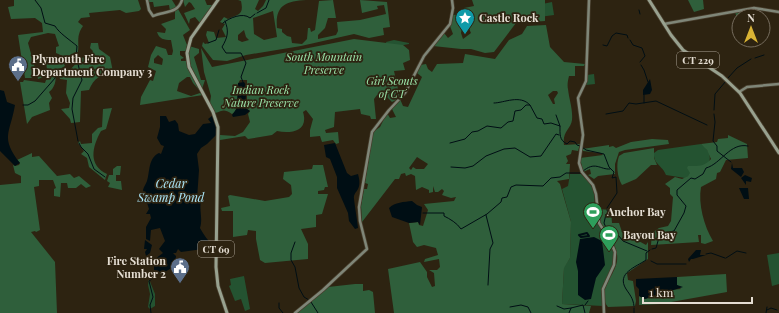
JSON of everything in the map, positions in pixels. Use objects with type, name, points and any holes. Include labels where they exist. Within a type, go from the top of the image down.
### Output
[{"type":"main road","points":[[147,0],[149,10],[153,16],[174,11],[181,5],[182,0]]},
{"type":"main road","name":"CT 69","points":[[218,0],[190,40],[187,55],[189,66],[215,116],[218,130],[216,272],[219,289],[227,313]]},
{"type":"main road","points":[[295,313],[323,290],[367,249],[360,213],[372,132],[389,110],[405,93],[424,57],[449,25],[452,11],[452,0]]},
{"type":"main road","points":[[589,0],[586,80],[578,98],[583,135],[579,163],[582,172],[591,181],[594,187],[599,225],[611,242],[615,254],[614,265],[603,288],[604,313]]},
{"type":"main road","name":"CT 229","points":[[649,0],[683,50],[722,76],[739,92],[779,152]]},
{"type":"main road","points":[[664,24],[754,8],[779,12]]},
{"type":"main road","points":[[739,92],[746,87],[779,84]]},
{"type":"green space","points":[[14,0],[138,0],[141,9],[139,11],[126,13],[120,10],[89,13],[90,17],[81,18],[78,22],[83,26],[80,31],[78,50],[75,59],[70,64],[65,57],[56,53],[56,47],[59,46],[55,34],[48,33],[31,37],[28,43],[35,68],[33,69],[32,78],[25,78],[23,64],[21,67],[21,63],[25,63],[22,59],[22,61],[18,35],[43,32],[42,23],[35,18],[11,19],[8,7],[14,6]]},
{"type":"green space","points":[[147,0],[172,0],[177,8],[170,11],[169,5],[154,7],[153,2],[148,2]]},
{"type":"green space","points":[[183,0],[205,0],[207,5],[213,5],[200,23],[195,17],[190,19],[189,24],[184,13],[195,9],[189,2],[185,7]]},
{"type":"green space","points":[[238,0],[259,0],[255,9],[258,11],[266,0],[306,0],[287,3],[278,14],[277,28],[282,29],[282,32],[291,37],[292,43],[302,44],[307,39],[308,28],[310,28],[311,32],[315,30],[319,1],[333,0],[336,18],[328,18],[325,28],[318,35],[318,39],[336,35],[338,31],[337,22],[360,20],[386,14],[384,5],[377,6],[378,9],[362,13],[360,0],[387,2],[390,27],[383,28],[384,35],[369,38],[354,34],[301,46],[246,55],[227,61],[213,60],[202,46],[203,42],[205,44],[209,43],[206,35],[207,31],[214,32],[216,38],[226,37],[222,29],[225,24],[220,22],[224,17],[228,19],[238,15],[241,12],[241,1]],"holes":[[[273,11],[277,37],[264,40],[254,34],[253,18]],[[244,30],[246,37],[249,40],[242,42],[238,40],[238,35]]]},
{"type":"green space","points":[[472,0],[545,0],[545,21],[516,23],[494,52],[485,53],[471,49],[433,46],[444,33],[448,38],[453,34],[450,26],[453,15],[465,14],[464,8],[474,6]],"holes":[[[467,24],[471,33],[463,39],[461,33],[462,28]]]},
{"type":"green space","points":[[688,0],[703,0],[704,9],[694,12]]},
{"type":"green space","points":[[552,2],[554,15],[502,22],[503,12]]},
{"type":"green space","points":[[178,9],[190,30],[183,35],[187,45],[186,51],[180,51],[180,55],[184,58],[181,59],[181,61],[186,61],[200,91],[190,77],[187,77],[179,83],[177,91],[191,96],[200,93],[203,95],[140,105],[141,97],[150,80],[153,81],[156,71],[148,67],[151,55],[156,46],[166,49],[168,55],[172,55],[173,51],[171,40],[162,39],[157,32],[165,33],[166,29],[161,24],[175,19],[175,11]],"holes":[[[158,55],[163,59],[162,65],[154,63],[154,59]]]},
{"type":"green space","points":[[546,25],[550,47],[564,62],[585,64],[584,66],[575,66],[575,76],[569,76],[568,86],[572,120],[564,136],[564,145],[580,144],[578,151],[572,150],[571,154],[566,156],[568,161],[566,164],[570,164],[569,179],[557,181],[560,184],[571,222],[570,258],[564,268],[562,304],[591,306],[589,313],[394,313],[388,269],[420,262],[427,272],[427,277],[432,287],[435,286],[434,273],[429,270],[437,270],[440,267],[439,259],[424,262],[425,259],[438,255],[436,248],[424,245],[417,247],[413,242],[409,223],[418,222],[419,225],[423,226],[428,210],[424,204],[454,201],[456,197],[451,198],[442,195],[444,191],[442,189],[435,192],[433,186],[433,192],[429,193],[429,190],[422,187],[416,190],[415,176],[411,174],[406,176],[405,173],[401,174],[399,179],[395,179],[362,222],[361,206],[364,189],[367,189],[368,184],[365,183],[373,132],[380,127],[387,113],[390,118],[396,117],[391,107],[400,99],[403,106],[408,107],[422,77],[417,73],[420,65],[426,64],[428,69],[432,72],[437,64],[463,63],[465,54],[495,59],[509,40],[522,34],[527,26]],"holes":[[[553,91],[557,91],[558,93],[554,99],[555,104],[553,104],[548,95]],[[417,157],[428,164],[424,169],[416,169],[413,167],[411,170],[409,168]]]},
{"type":"green space","points":[[354,39],[403,45],[409,50],[410,60],[403,63],[405,70],[394,71],[400,98],[392,102],[386,96],[377,95],[374,99],[376,119],[371,119],[370,116],[361,114],[360,109],[335,112],[334,127],[325,130],[326,133],[338,132],[339,143],[336,144],[333,140],[322,142],[320,136],[310,137],[313,119],[306,110],[303,112],[303,123],[298,130],[288,132],[277,131],[272,135],[248,139],[245,136],[220,140],[220,135],[235,136],[243,132],[250,122],[248,114],[250,111],[244,107],[247,105],[247,80],[240,80],[235,112],[232,114],[223,110],[215,113],[210,103],[211,96],[204,72],[201,48],[212,67]]},
{"type":"green space","name":"South Mountain Preserve","points":[[394,40],[409,44],[387,48],[386,42]]},
{"type":"green space","points":[[91,43],[98,43],[99,49],[110,57],[113,72],[104,74],[98,78],[89,90],[81,91],[80,122],[71,123],[70,119],[61,109],[69,108],[70,103],[66,93],[67,80],[60,79],[58,73],[67,68],[69,71],[81,58],[91,56],[93,51],[90,48]]},
{"type":"green space","points":[[189,46],[199,49],[199,53],[194,57],[201,80],[205,80],[202,89],[188,60]]},
{"type":"green space","points":[[56,56],[65,66],[38,79],[36,71],[47,69],[46,62],[52,62]]},
{"type":"green space","points":[[594,74],[595,84],[586,85],[587,75]]},
{"type":"green space","points":[[55,75],[55,84],[49,92],[52,98],[49,103],[50,110],[32,117],[27,124],[20,82],[23,82],[24,80],[45,83],[46,80]]},
{"type":"green space","points":[[112,108],[106,129],[101,131],[95,143],[94,149],[94,161],[101,170],[107,174],[105,180],[89,167],[87,158],[81,154],[84,151],[78,143],[80,141],[81,144],[92,143],[92,134],[98,128],[102,127],[103,109]]},
{"type":"green space","points":[[728,135],[747,144],[748,158],[726,160],[720,172],[717,173],[716,179],[701,187],[700,200],[702,215],[713,241],[705,244],[701,243],[701,235],[698,235],[699,242],[651,245],[652,233],[659,228],[668,226],[671,221],[673,197],[670,194],[670,188],[665,184],[675,177],[682,179],[688,176],[690,173],[687,168],[688,166],[703,165],[711,159],[707,150],[701,144],[717,142],[718,139],[728,138]]},
{"type":"green space","points":[[652,139],[668,140],[669,144],[619,152],[615,164],[615,174],[598,176],[594,179],[588,175],[591,174],[590,169],[583,172],[580,158],[603,155],[601,153],[583,151],[582,149],[609,145],[609,147],[613,146],[616,148],[631,142]]},
{"type":"green space","points":[[701,144],[708,152],[710,157],[709,163],[685,178],[666,175],[654,157],[654,153],[658,150]]},
{"type":"green space","points":[[654,148],[654,158],[657,165],[651,165],[636,179],[622,185],[618,170],[619,156],[624,153]]},
{"type":"green space","points":[[32,153],[32,157],[39,156],[57,176],[70,174],[74,178],[79,176],[91,186],[86,188],[81,184],[76,188],[68,188],[67,183],[61,183],[60,197],[54,196],[54,189],[56,188],[53,180],[39,180],[39,186],[34,187],[40,230],[31,232],[55,262],[57,313],[0,313],[0,185],[21,183],[21,176],[15,173],[13,165],[19,165],[20,163],[17,160]]},
{"type":"green space","points":[[313,165],[323,165],[328,187],[325,187],[324,190],[318,191],[318,194],[328,194],[322,214],[316,215],[316,227],[301,229],[308,244],[308,259],[265,263],[260,260],[256,231],[248,230],[247,235],[233,237],[233,211],[222,211],[221,208],[230,206],[228,196],[230,195],[265,201],[289,197],[292,194],[291,185],[283,179],[284,172],[312,169]]},
{"type":"green space","points":[[117,166],[121,166],[120,175],[116,175],[116,181],[121,181],[122,190],[108,187],[110,183],[107,181],[109,175],[113,175],[113,169]]},
{"type":"green space","points":[[570,174],[581,174],[592,186],[596,219],[614,249],[612,267],[603,290],[603,306],[562,304],[564,267],[570,258],[571,222],[562,189],[568,186]]},
{"type":"green space","points":[[598,209],[611,210],[612,223],[619,223],[622,232],[646,245],[648,242],[648,259],[627,273],[628,280],[633,281],[636,301],[635,306],[608,307],[605,301],[605,290],[616,267],[617,255],[614,244],[602,227]]},
{"type":"green space","points":[[779,253],[779,284],[772,286],[767,255]]},
{"type":"green space","points":[[726,274],[727,292],[660,304],[639,305],[639,296],[645,299],[670,290],[681,289],[677,285],[677,277]]},
{"type":"green space","points":[[244,276],[250,309],[245,311],[241,299],[235,301],[229,286],[231,285],[230,279]]},
{"type":"green space","points":[[149,279],[155,294],[155,306],[150,309],[148,307],[150,294],[148,285]]},
{"type":"green space","points":[[363,284],[363,291],[369,290],[373,292],[375,313],[297,313],[328,287]]},
{"type":"water","points":[[650,79],[652,90],[650,94],[643,95],[643,90]]},
{"type":"water","points":[[244,82],[246,85],[247,105],[244,107],[250,111],[245,115],[233,117],[232,115],[237,108],[238,83]]},
{"type":"water","points":[[0,90],[4,91],[7,102],[15,105],[9,129],[8,141],[20,163],[15,166],[0,151]]},
{"type":"water","name":"Cedar Swamp Pond","points":[[160,116],[166,116],[169,122],[175,120],[178,124],[179,131],[189,135],[195,134],[203,124],[211,123],[208,119],[212,116],[215,122],[217,134],[201,148],[197,154],[199,170],[197,199],[201,201],[200,228],[215,247],[215,251],[210,252],[203,249],[181,252],[178,249],[176,253],[173,253],[176,256],[175,266],[163,273],[154,270],[154,265],[156,264],[155,259],[163,253],[159,249],[165,241],[160,228],[151,230],[150,241],[146,239],[146,227],[151,218],[150,214],[146,214],[149,209],[143,190],[147,181],[151,162],[155,155],[159,153],[161,154],[164,146],[161,145],[157,138],[160,127]]},
{"type":"water","points":[[335,143],[347,173],[351,176],[358,174],[359,187],[354,199],[358,228],[355,229],[349,221],[348,213],[337,188],[337,177],[330,159],[326,157],[324,145]]},
{"type":"water","points":[[732,163],[733,168],[742,168],[744,172],[741,177],[731,169]]},
{"type":"water","points":[[745,175],[752,178],[751,182],[746,181],[746,185],[741,178]]},
{"type":"water","points":[[739,188],[748,188],[749,199],[744,199]]},
{"type":"water","points":[[412,201],[422,207],[420,225],[418,222],[409,223],[392,217],[389,208],[391,206]]},
{"type":"water","points":[[594,237],[602,241],[605,265],[596,278],[591,299],[585,300],[578,295],[578,271],[576,262],[580,239]]},
{"type":"water","points":[[145,240],[152,245],[150,253],[146,256],[145,252],[147,249],[144,249]]},
{"type":"water","points":[[696,250],[701,250],[700,255],[706,255],[691,259],[689,262],[688,259]]},
{"type":"water","points":[[677,277],[677,285],[683,287],[645,299],[639,296],[639,289],[636,286],[636,279]]},
{"type":"waterway","points":[[35,0],[41,8],[45,23],[55,26],[62,34],[77,46],[76,58]]},
{"type":"waterway","points":[[257,13],[266,8],[269,0]]},
{"type":"waterway","points":[[639,10],[640,14]]},
{"type":"waterway","points":[[223,23],[236,16],[247,16],[250,18],[255,14]]},
{"type":"waterway","points":[[225,21],[227,34],[226,40],[222,47],[226,53],[241,53],[246,63],[241,77],[243,82]]},
{"type":"waterway","points":[[208,43],[216,40],[219,30]]},
{"type":"waterway","points":[[603,45],[607,46],[612,36],[616,33],[627,35],[628,38]]},
{"type":"waterway","points":[[630,40],[633,45],[642,48],[645,56],[640,62]]},
{"type":"waterway","points":[[755,58],[764,55]]},
{"type":"waterway","points":[[728,78],[737,68],[751,59]]},
{"type":"waterway","points":[[77,60],[82,80],[73,98],[72,109],[78,141]]},
{"type":"waterway","points":[[641,65],[648,82]]},
{"type":"waterway","points":[[59,76],[78,72]]},
{"type":"waterway","points":[[23,105],[28,105],[35,101],[56,77]]},
{"type":"waterway","points":[[714,110],[715,94],[726,81]]},
{"type":"waterway","points":[[644,95],[644,103]]},
{"type":"waterway","points":[[494,103],[522,100],[530,105]]},
{"type":"waterway","points":[[606,114],[623,111],[629,103],[636,104],[656,101],[707,125]]},
{"type":"waterway","points":[[450,143],[465,139],[472,132],[478,131],[487,126],[501,128],[508,122],[513,121],[515,111],[521,110],[526,105],[530,105],[537,118],[542,119],[544,124],[551,123],[560,126],[560,136],[564,142],[567,144],[570,141],[575,142],[580,146]]},
{"type":"waterway","points":[[714,114],[715,122],[713,141],[717,146],[717,151],[731,162]]},
{"type":"waterway","points":[[556,115],[560,126]]},
{"type":"waterway","points":[[451,167],[465,168],[473,166],[486,156],[504,149],[515,148],[530,157],[541,156],[556,134],[559,135]]},
{"type":"waterway","points":[[79,143],[88,154],[94,169],[105,177]]},
{"type":"waterway","points":[[652,249],[656,248],[660,234],[674,231],[684,213],[686,206],[677,195],[677,190],[691,178],[695,179],[703,174],[706,168],[711,166],[731,150],[736,147],[748,146]]},
{"type":"waterway","points":[[582,147],[586,150],[604,154],[609,167],[614,172],[612,178],[616,177],[617,193],[607,208]]},
{"type":"waterway","points":[[582,172],[587,168],[594,166],[610,169]]},
{"type":"waterway","points":[[423,213],[444,213],[444,216],[461,229],[487,214],[501,202],[502,198],[507,197],[511,187],[516,185],[543,186],[551,178],[560,177],[566,173],[581,173]]},
{"type":"waterway","points":[[607,210],[609,215],[606,214],[604,223],[607,230],[609,230],[610,236],[618,235],[623,241],[647,251]]},
{"type":"waterway","points":[[486,215],[493,243],[490,249],[488,285]]},
{"type":"waterway","points":[[587,233],[589,236],[581,237],[579,235],[587,233]]},
{"type":"waterway","points":[[295,242],[291,253],[291,260],[295,267],[299,288],[304,297],[309,300]]},
{"type":"waterway","points":[[634,306],[624,283],[625,275],[628,271],[646,260],[646,253],[650,250]]},
{"type":"waterway","points":[[726,258],[737,251],[746,253]]},
{"type":"waterway","points":[[706,254],[711,253],[725,258]]},
{"type":"waterway","points":[[651,261],[657,264],[686,264]]},
{"type":"waterway","points":[[151,313],[150,305],[153,297],[149,281],[159,274]]},
{"type":"waterway","points":[[585,305],[588,301]]},
{"type":"waterway","points":[[311,302],[318,313]]},
{"type":"waterway","points":[[279,303],[279,308],[283,313]]},
{"type":"waterway","points":[[510,307],[521,305],[528,307],[531,313]]},
{"type":"waterway","points":[[569,313],[571,308],[583,305],[585,313]]},
{"type":"waterway","points":[[557,306],[564,309],[571,308]]},
{"type":"waterway","points":[[766,313],[767,307]]},
{"type":"waterway","points":[[634,308],[634,313]]},
{"type":"waterway","points":[[767,310],[771,308],[777,310]]},
{"type":"place","name":"Castle Rock","points":[[465,35]]},
{"type":"place","name":"Plymouth Fire Department Company 3","points":[[18,82]]},
{"type":"place","name":"Anchor Bay","points":[[593,229]]},
{"type":"place","name":"Bayou Bay","points":[[609,252]]},
{"type":"place","name":"Fire Station Number 2","points":[[180,284]]},
{"type":"park label","name":"Girl Scouts of CT","points":[[392,87]]},
{"type":"park label","name":"Indian Rock Nature Preserve","points":[[261,96]]}]
